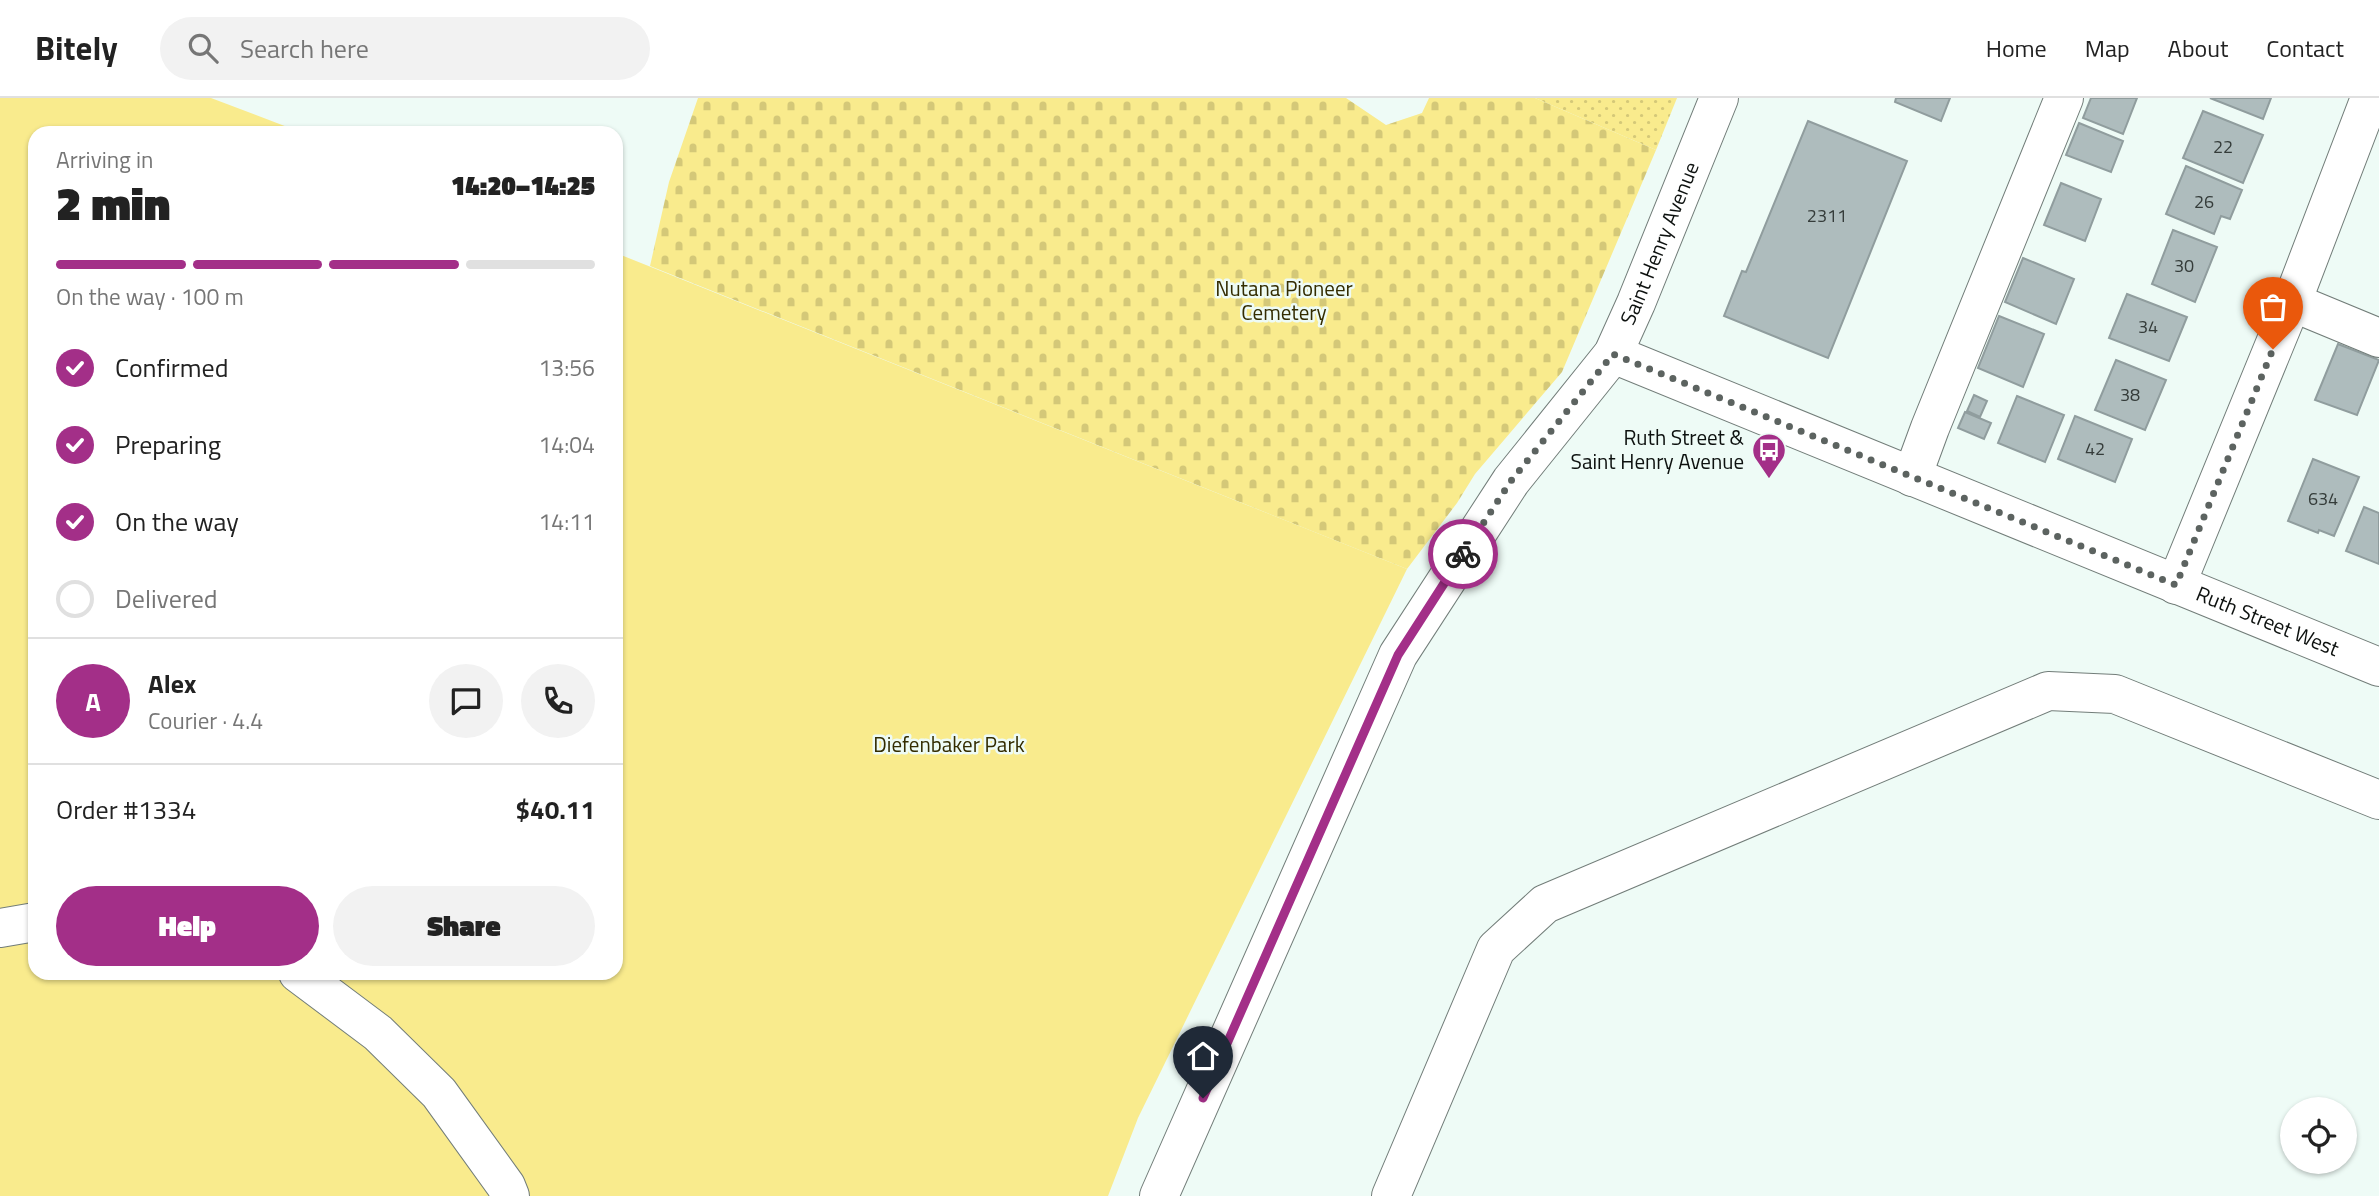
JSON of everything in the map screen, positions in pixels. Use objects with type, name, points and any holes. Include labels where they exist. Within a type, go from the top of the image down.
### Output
[{"type":"street","name":"Saint Henry Avenue","points":[[1159,1196],[1398,655],[1511,481],[1613,354],[1719,98]]},
{"type":"street","points":[[1912,477],[2064,98]]},
{"type":"street","points":[[2176,585],[2292,302],[2370,98]]},
{"type":"street","points":[[2292,302],[2379,338]]},
{"type":"street","name":"Ruth Street West","points":[[1613,354],[2379,667]]},
{"type":"street","points":[[1391,1196],[1496,949],[1545,904],[2048,691],[2115,694],[2379,800]]},
{"type":"street","points":[[0,928],[28,923]]},
{"type":"street","points":[[307,980],[378,1033],[439,1093],[506,1186],[510,1196]]},
{"type":"green space","name":"Diefenbaker Park","points":[[0,98],[211,98],[285,126],[28,126],[28,980],[623,980],[623,256],[1407,569],[1138,1118],[1108,1196],[0,1196]]},
{"type":"green space","name":"Nutana Pioneer Cemetery","points":[[698,98],[1346,98],[1386,125],[1422,113],[1429,98],[1535,98],[1656,150],[1562,372],[1475,474],[1457,503],[1407,569],[650,266],[669,182]]},
{"type":"green space","points":[[1535,98],[1677,98],[1656,150]]},
{"type":"building","points":[[1896,98],[1950,98],[1941,121],[1895,102]]},
{"type":"building","points":[[2091,98],[2137,98],[2123,134],[2083,118]]},
{"type":"building","points":[[2210,98],[2271,98],[2263,119]]},
{"type":"building","points":[[2203,111],[2263,135],[2243,183],[2183,158]]},
{"type":"building","points":[[1808,121],[1907,161],[1828,358],[1724,316],[1742,271],[1746,272]]},
{"type":"building","points":[[2079,123],[2123,141],[2111,172],[2066,155]]},
{"type":"building","points":[[2186,166],[2242,190],[2230,219],[2221,216],[2214,234],[2166,214]]},
{"type":"building","points":[[2061,183],[2101,199],[2085,241],[2044,225]]},
{"type":"building","points":[[2173,230],[2217,247],[2195,302],[2152,284]]},
{"type":"building","points":[[2023,258],[2074,279],[2056,324],[2005,302]]},
{"type":"building","points":[[2127,294],[2187,317],[2169,361],[2109,338]]},
{"type":"building","points":[[1999,316],[2044,334],[2023,387],[1978,368]]},
{"type":"building","points":[[2338,344],[2379,360],[2357,415],[2315,400]]},
{"type":"building","points":[[2116,360],[2166,380],[2145,430],[2095,410]]},
{"type":"building","points":[[1974,395],[1987,401],[1980,417],[1967,411]]},
{"type":"building","points":[[2017,396],[2064,415],[2045,462],[1998,443]]},
{"type":"building","points":[[1965,412],[1991,423],[1984,439],[1958,428]]},
{"type":"building","points":[[2075,416],[2132,439],[2115,482],[2058,459]]},
{"type":"building","points":[[2313,459],[2359,477],[2334,536],[2319,530],[2318,533],[2288,521]]},
{"type":"building","points":[[2364,507],[2379,513],[2379,564],[2346,551]]},
{"type":"way so far","points":[[1463,554],[1511,481],[1613,354],[2176,585],[2273,349]]},
{"type":"place","name":"Ruth Street & Saint Henry Avenue","points":[[1769,480]]},
{"type":"route","points":[[1203,1098],[1398,655],[1463,554]]}]
